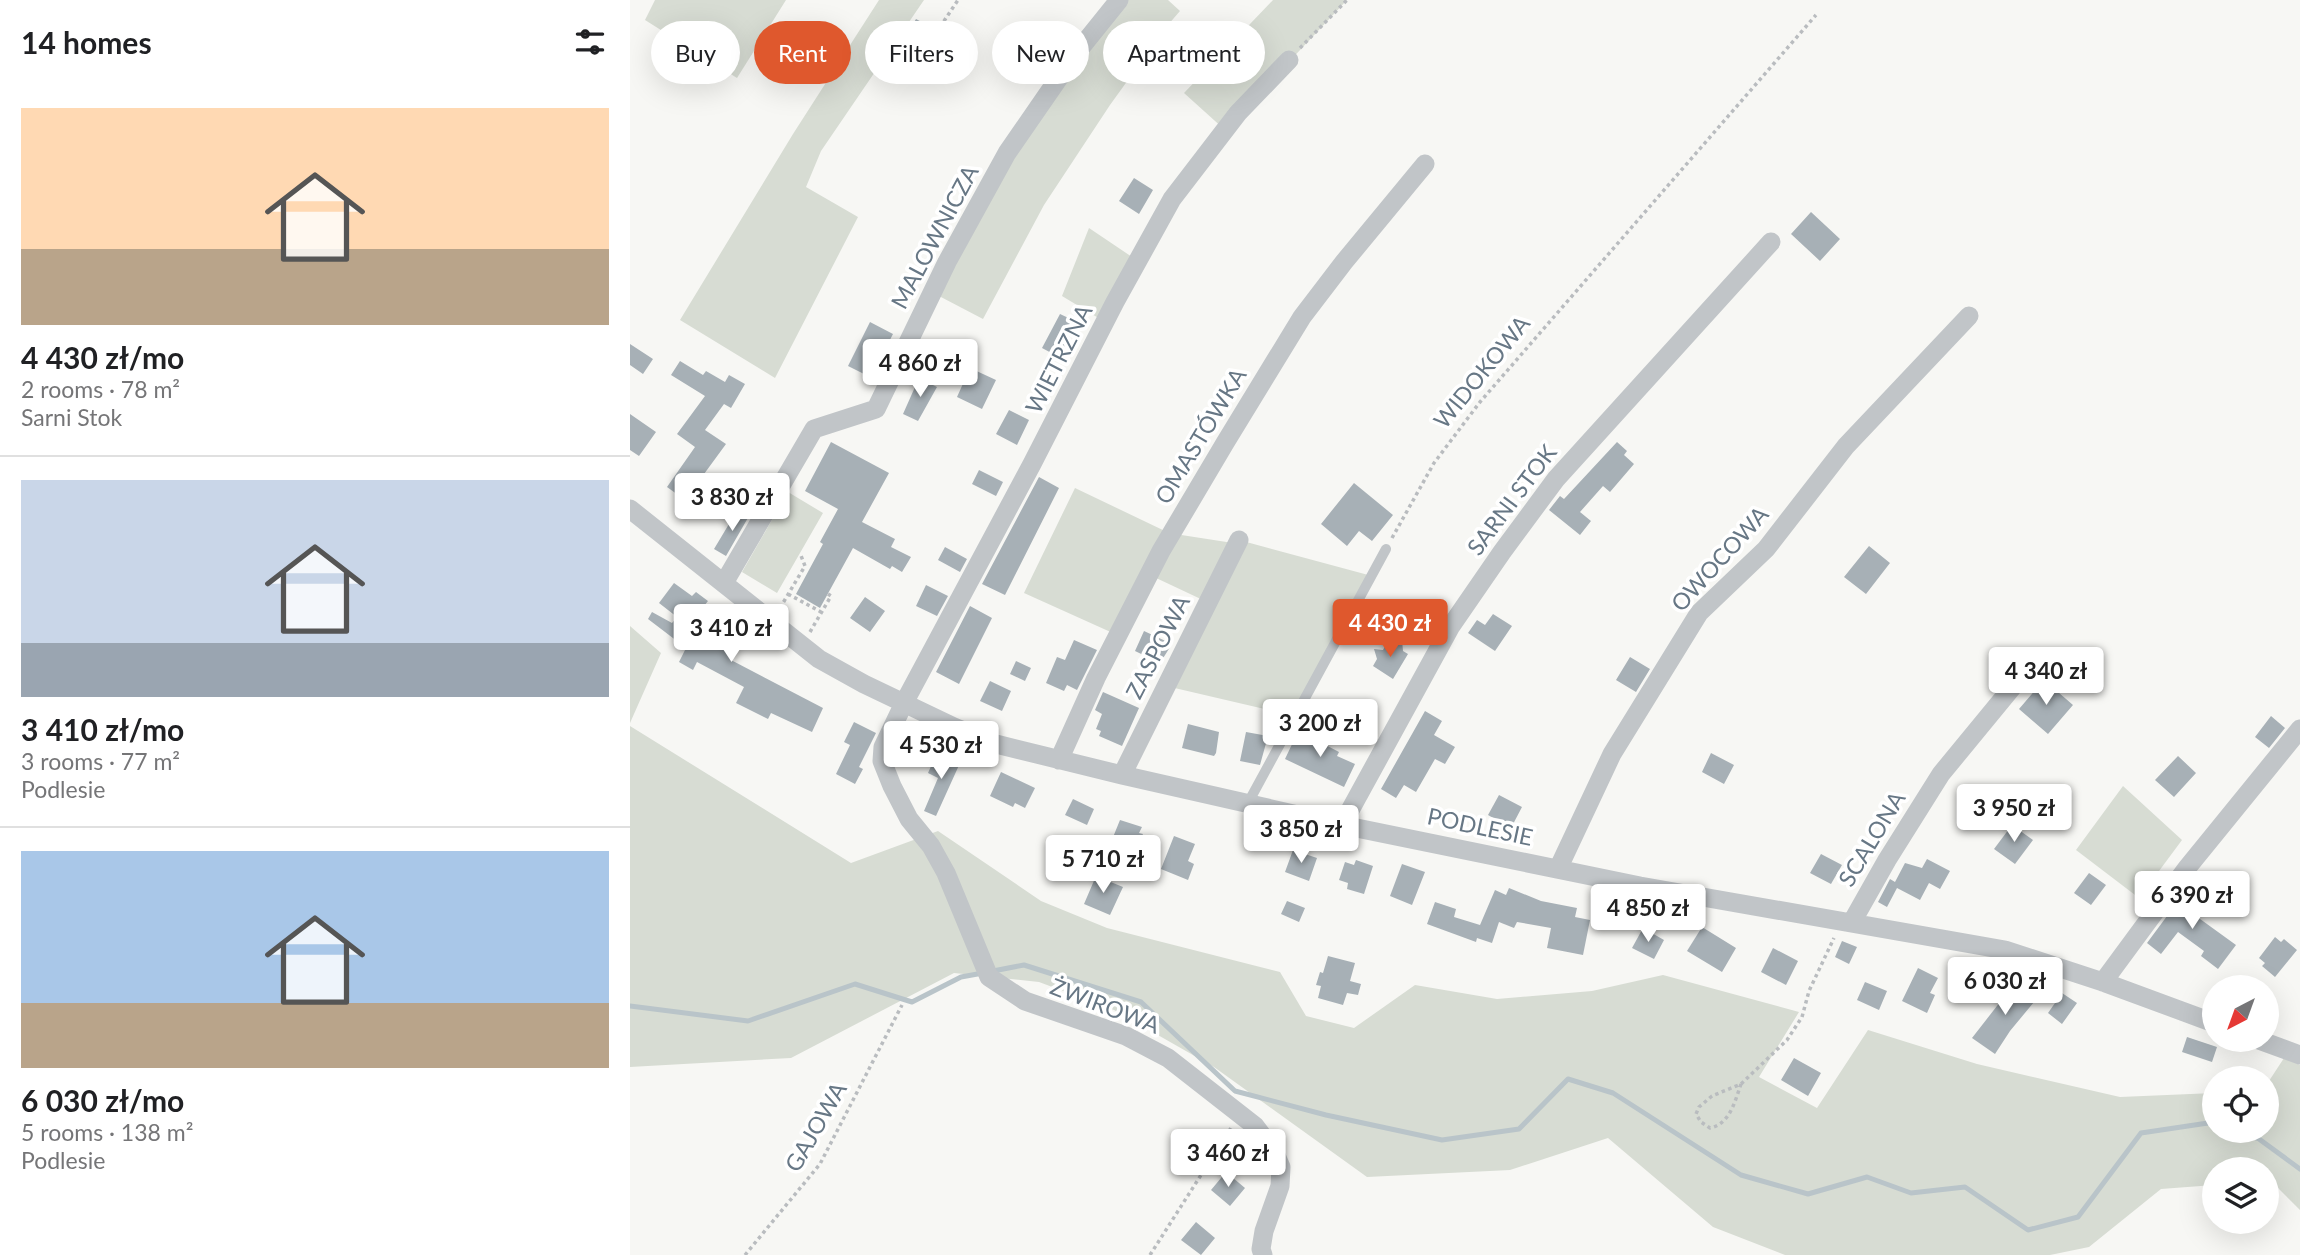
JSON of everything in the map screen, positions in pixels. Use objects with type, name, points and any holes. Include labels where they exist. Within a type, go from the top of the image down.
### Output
[{"type":"street","name":"MALOWNICZA","points":[[724,583],[814,429],[876,409],[947,262],[1007,153],[1074,56],[1119,0]]},
{"type":"street","name":"WIETRZNA","points":[[986,971],[946,873],[931,846],[909,819],[892,786],[882,761],[883,747],[1115,302],[1172,199],[1238,113],[1289,60]]},
{"type":"street","name":"OMASTÓWKA","points":[[1059,760],[1096,678],[1161,551],[1246,408],[1302,317],[1425,164]]},
{"type":"street","name":"SARNI STOK","points":[[1342,825],[1451,626],[1511,540],[1556,479],[1770,242]]},
{"type":"street","name":"OWOCOWA","points":[[1558,869],[1612,754],[1699,613],[1766,549],[1846,446],[1969,316]]},
{"type":"street","name":"PODLESIE","points":[[630,509],[819,659],[904,703],[996,744],[1342,825],[1640,886],[2005,950],[2202,1019]]},
{"type":"street","name":"ZASPOWA","points":[[1122,775],[1239,540]]},
{"type":"street","name":"SCALONA","points":[[1847,921],[1941,774],[2015,684]]},
{"type":"street","points":[[2103,982],[2187,868],[2300,729]]},
{"type":"street","name":"ŻWIROWA","points":[[986,971],[1025,1001],[1126,1036],[1168,1058],[1255,1126],[1274,1151],[1281,1167],[1280,1186],[1264,1231],[1261,1249],[1263,1255]]},
{"type":"street","points":[[2279,1047],[2300,1055]]},
{"type":"lane","points":[[1248,803],[1386,550]]},
{"type":"path","points":[[944,21],[958,0]]},
{"type":"path","points":[[1289,60],[1347,0]]},
{"type":"path","name":"WIDOKOWA","points":[[1386,550],[1434,463],[1480,402],[1816,15]]},
{"type":"path","points":[[772,622],[805,566],[800,553]]},
{"type":"path","points":[[788,594],[821,612]]},
{"type":"path","points":[[802,646],[831,596],[828,594]]},
{"type":"path","points":[[1741,1084],[1725,1120],[1710,1128],[1702,1122],[1696,1114],[1699,1107],[1712,1096],[1741,1084],[1795,1029],[1820,966],[1847,921]]},
{"type":"path","name":"GAJOWA","points":[[745,1255],[820,1164],[902,1005]]},
{"type":"path","points":[[1150,1255],[1240,1114]]},
{"type":"shaded area","points":[[655,0],[786,0],[773,21],[754,21],[754,51],[740,73],[740,21],[651,21],[651,24],[645,20]]},
{"type":"shaded area","points":[[879,0],[924,0],[910,21],[866,21]]},
{"type":"shaded area","points":[[1119,0],[1168,0],[1180,11],[1171,21],[1104,21]]},
{"type":"shaded area","points":[[1273,0],[1347,0],[1225,130],[1184,93],[1193,84],[1265,84],[1265,21],[1253,21]]},
{"type":"shaded area","points":[[865,22],[867,84],[821,151],[806,187],[858,217],[775,378],[680,320],[825,84],[851,84],[851,44]]},
{"type":"shaded area","points":[[1103,22],[1103,84],[1125,84],[1044,205],[983,319],[939,296],[1007,153],[1058,84],[1089,84],[1089,41]]},
{"type":"shaded area","points":[[1089,228],[1138,261],[1105,322],[1062,296]]},
{"type":"shaded area","points":[[1075,488],[1167,532],[1115,634],[1024,593]]},
{"type":"shaded area","points":[[788,492],[823,513],[777,593],[742,572]]},
{"type":"shaded area","points":[[1175,534],[1233,543],[1205,601],[1154,577]]},
{"type":"shaded area","points":[[1239,540],[1372,576],[1294,716],[1166,686]]},
{"type":"shaded area","points":[[630,626],[661,653],[630,723]]},
{"type":"shaded area","points":[[630,726],[851,863],[938,831],[1041,901],[1107,928],[1280,972],[1306,1016],[1354,1028],[1415,985],[1497,999],[1592,991],[1663,975],[1799,1012],[1759,1077],[1817,1108],[1868,1030],[1977,1064],[2120,1097],[2202,1094],[2202,1143],[2279,1143],[2279,1066],[2284,1058],[2300,1065],[2300,1210],[2279,1189],[2279,1157],[2202,1157],[2202,1186],[2161,1189],[2089,1247],[2050,1255],[1785,1255],[1713,1227],[1608,1138],[1510,1170],[1367,1177],[1214,1067],[1114,1010],[1039,982],[954,973],[791,1058],[630,1067]]},
{"type":"shaded area","points":[[2123,786],[2182,840],[2139,898],[2076,850]]},
{"type":"building","points":[[1134,178],[1153,190],[1139,214],[1119,201]]},
{"type":"building","points":[[1811,212],[1840,239],[1820,261],[1791,234]]},
{"type":"building","points":[[1060,314],[1077,322],[1059,357],[1042,348]]},
{"type":"building","points":[[870,322],[893,334],[877,365],[871,361],[864,374],[848,366]]},
{"type":"building","points":[[630,344],[653,359],[643,374],[630,365]]},
{"type":"building","points":[[680,361],[703,375],[706,371],[725,382],[729,375],[745,384],[731,408],[724,404],[705,430],[726,444],[685,500],[667,487],[695,447],[677,434],[705,396],[671,375]]},
{"type":"building","points":[[970,368],[996,380],[982,409],[957,397]]},
{"type":"building","points":[[919,378],[937,387],[918,421],[903,414]]},
{"type":"building","points":[[1009,410],[1029,420],[1017,445],[996,434]]},
{"type":"building","points":[[630,414],[656,432],[639,456],[630,450]]},
{"type":"building","points":[[831,442],[889,473],[862,522],[895,539],[891,547],[911,557],[902,572],[892,566],[890,569],[853,548],[820,608],[796,594],[838,509],[805,491]]},
{"type":"building","points":[[1617,442],[1627,451],[1624,455],[1634,464],[1610,492],[1603,486],[1580,512],[1591,521],[1580,535],[1549,510],[1560,496],[1564,499]]},
{"type":"building","points":[[979,470],[1003,482],[996,496],[972,484]]},
{"type":"building","points":[[1039,477],[1059,488],[1005,595],[982,584]]},
{"type":"building","points":[[1354,483],[1393,515],[1372,541],[1359,531],[1347,546],[1321,524]]},
{"type":"building","points":[[738,509],[749,516],[726,556],[714,549]]},
{"type":"building","points":[[1869,546],[1890,563],[1866,594],[1844,577]]},
{"type":"building","points":[[945,547],[967,559],[960,572],[938,560]]},
{"type":"building","points":[[674,583],[692,596],[696,592],[708,601],[685,630],[712,645],[718,634],[739,646],[731,660],[823,708],[812,732],[771,713],[768,719],[736,703],[744,687],[697,662],[693,670],[679,662],[686,648],[648,619],[652,612],[672,623],[677,617],[659,603]]},
{"type":"building","points":[[926,585],[948,596],[937,616],[916,606]]},
{"type":"building","points":[[865,597],[885,611],[870,632],[850,618]]},
{"type":"building","points":[[970,606],[992,618],[959,684],[936,672]]},
{"type":"building","points":[[1493,614],[1512,626],[1495,651],[1468,633],[1477,620],[1485,625]]},
{"type":"building","points":[[1144,631],[1172,644],[1160,663],[1135,651]]},
{"type":"building","points":[[1074,640],[1097,650],[1077,690],[1067,685],[1064,691],[1046,683],[1057,657],[1065,660]]},
{"type":"building","points":[[1402,640],[1403,651],[1408,654],[1393,679],[1373,666],[1377,659],[1374,649],[1383,650],[1388,641],[1393,644]]},
{"type":"building","points":[[1630,657],[1650,669],[1636,692],[1616,680]]},
{"type":"building","points":[[1016,661],[1031,668],[1025,681],[1010,674]]},
{"type":"building","points":[[2044,680],[2073,705],[2048,734],[2019,709]]},
{"type":"building","points":[[990,681],[1011,691],[1002,711],[980,701]]},
{"type":"building","points":[[1103,692],[1139,708],[1122,746],[1099,736],[1101,731],[1096,729],[1102,714],[1095,710]]},
{"type":"building","points":[[1425,711],[1442,721],[1434,735],[1455,747],[1445,764],[1435,759],[1416,792],[1404,785],[1396,798],[1381,789]]},
{"type":"building","points":[[2271,716],[2285,728],[2269,748],[2255,737]]},
{"type":"building","points":[[854,722],[876,733],[859,767],[863,769],[855,784],[836,774],[850,745],[844,742]]},
{"type":"building","points":[[1188,724],[1219,732],[1214,756],[1182,748]]},
{"type":"building","points":[[1309,728],[1321,734],[1318,741],[1339,752],[1337,756],[1355,764],[1344,787],[1285,759],[1294,740],[1301,744]]},
{"type":"building","points":[[1246,732],[1268,736],[1260,765],[1240,761]]},
{"type":"building","points":[[937,753],[960,763],[936,816],[924,811],[938,778],[928,773]]},
{"type":"building","points":[[1711,753],[1734,765],[1724,784],[1702,772]]},
{"type":"building","points":[[2178,756],[2196,773],[2174,797],[2155,780]]},
{"type":"building","points":[[1001,772],[1035,788],[1025,808],[1015,803],[1013,807],[990,796]]},
{"type":"building","points":[[1499,795],[1522,807],[1511,828],[1488,815]]},
{"type":"building","points":[[1073,799],[1094,809],[1087,825],[1065,815]]},
{"type":"building","points":[[1120,820],[1142,827],[1139,833],[1143,834],[1133,857],[1109,847]]},
{"type":"building","points":[[2012,825],[2033,840],[2015,864],[1994,849]]},
{"type":"building","points":[[1174,836],[1195,844],[1188,861],[1194,864],[1188,880],[1161,869]]},
{"type":"building","points":[[1293,850],[1317,858],[1309,881],[1285,872]]},
{"type":"building","points":[[1821,854],[1842,865],[1831,884],[1810,873]]},
{"type":"building","points":[[1927,859],[1950,871],[1940,889],[1929,883],[1920,900],[1897,888],[1887,907],[1878,902],[1890,879],[1895,882],[1905,863],[1922,868]]},
{"type":"building","points":[[1356,860],[1373,866],[1364,894],[1347,889],[1348,883],[1339,880],[1345,862],[1354,865]]},
{"type":"building","points":[[1402,864],[1425,872],[1412,905],[1390,896]]},
{"type":"building","points":[[2089,873],[2106,885],[2091,905],[2074,893]]},
{"type":"building","points":[[1096,876],[1123,887],[1110,915],[1084,904]]},
{"type":"building","points":[[2190,885],[2202,894],[2189,911],[2236,945],[2218,969],[2201,956],[2204,951],[2178,932],[2161,954],[2147,943]]},
{"type":"building","points":[[1509,888],[1541,901],[1577,908],[1575,917],[1590,920],[1583,955],[1547,948],[1551,928],[1517,922],[1514,928],[1499,922],[1492,943],[1477,938],[1476,942],[1427,924],[1435,902],[1456,909],[1454,917],[1480,925],[1495,890],[1506,895]]},
{"type":"building","points":[[1287,901],[1305,908],[1299,922],[1281,914]]},
{"type":"building","points":[[1702,927],[1736,948],[1722,972],[1687,951]]},
{"type":"building","points":[[1643,928],[1664,940],[1654,959],[1632,948]]},
{"type":"building","points":[[2275,937],[2281,942],[2284,939],[2297,950],[2277,975],[2262,966],[2265,963],[2259,958]]},
{"type":"building","points":[[1842,941],[1857,947],[1849,964],[1835,957]]},
{"type":"building","points":[[1773,948],[1798,961],[1786,985],[1761,972]]},
{"type":"building","points":[[1328,956],[1355,963],[1350,981],[1361,984],[1358,995],[1347,993],[1343,1005],[1318,998],[1321,986],[1316,985]]},
{"type":"building","points":[[1918,968],[1938,978],[1930,993],[1935,995],[1927,1013],[1902,1001]]},
{"type":"building","points":[[2018,979],[2039,996],[1995,1054],[1972,1038]]},
{"type":"building","points":[[1865,982],[1887,991],[1879,1010],[1857,1000]]},
{"type":"building","points":[[2062,993],[2077,1003],[2062,1024],[2048,1013]]},
{"type":"building","points":[[2187,1037],[2202,1042],[2202,1052],[2215,1052],[2212,1062],[2182,1052]]},
{"type":"building","points":[[1794,1058],[1821,1073],[1808,1096],[1781,1080]]},
{"type":"building","points":[[1226,1172],[1245,1188],[1230,1206],[1211,1190]]},
{"type":"building","points":[[1196,1222],[1215,1238],[1201,1255],[1181,1240]]},
{"type":"waterway","points":[[993,971],[1024,965],[1141,1002],[1235,1091],[1326,1115],[1442,1140],[1519,1129],[1568,1079],[1613,1093],[1741,1175],[1808,1194],[1867,1177],[1911,1193],[1965,1187],[2028,1230],[2078,1217],[2141,1133],[2202,1124]]},
{"type":"waterway","points":[[630,1006],[748,1021],[855,984],[912,1002],[961,977],[983,973]]},
{"type":"waterway","points":[[2264,1143],[2300,1169]]}]
